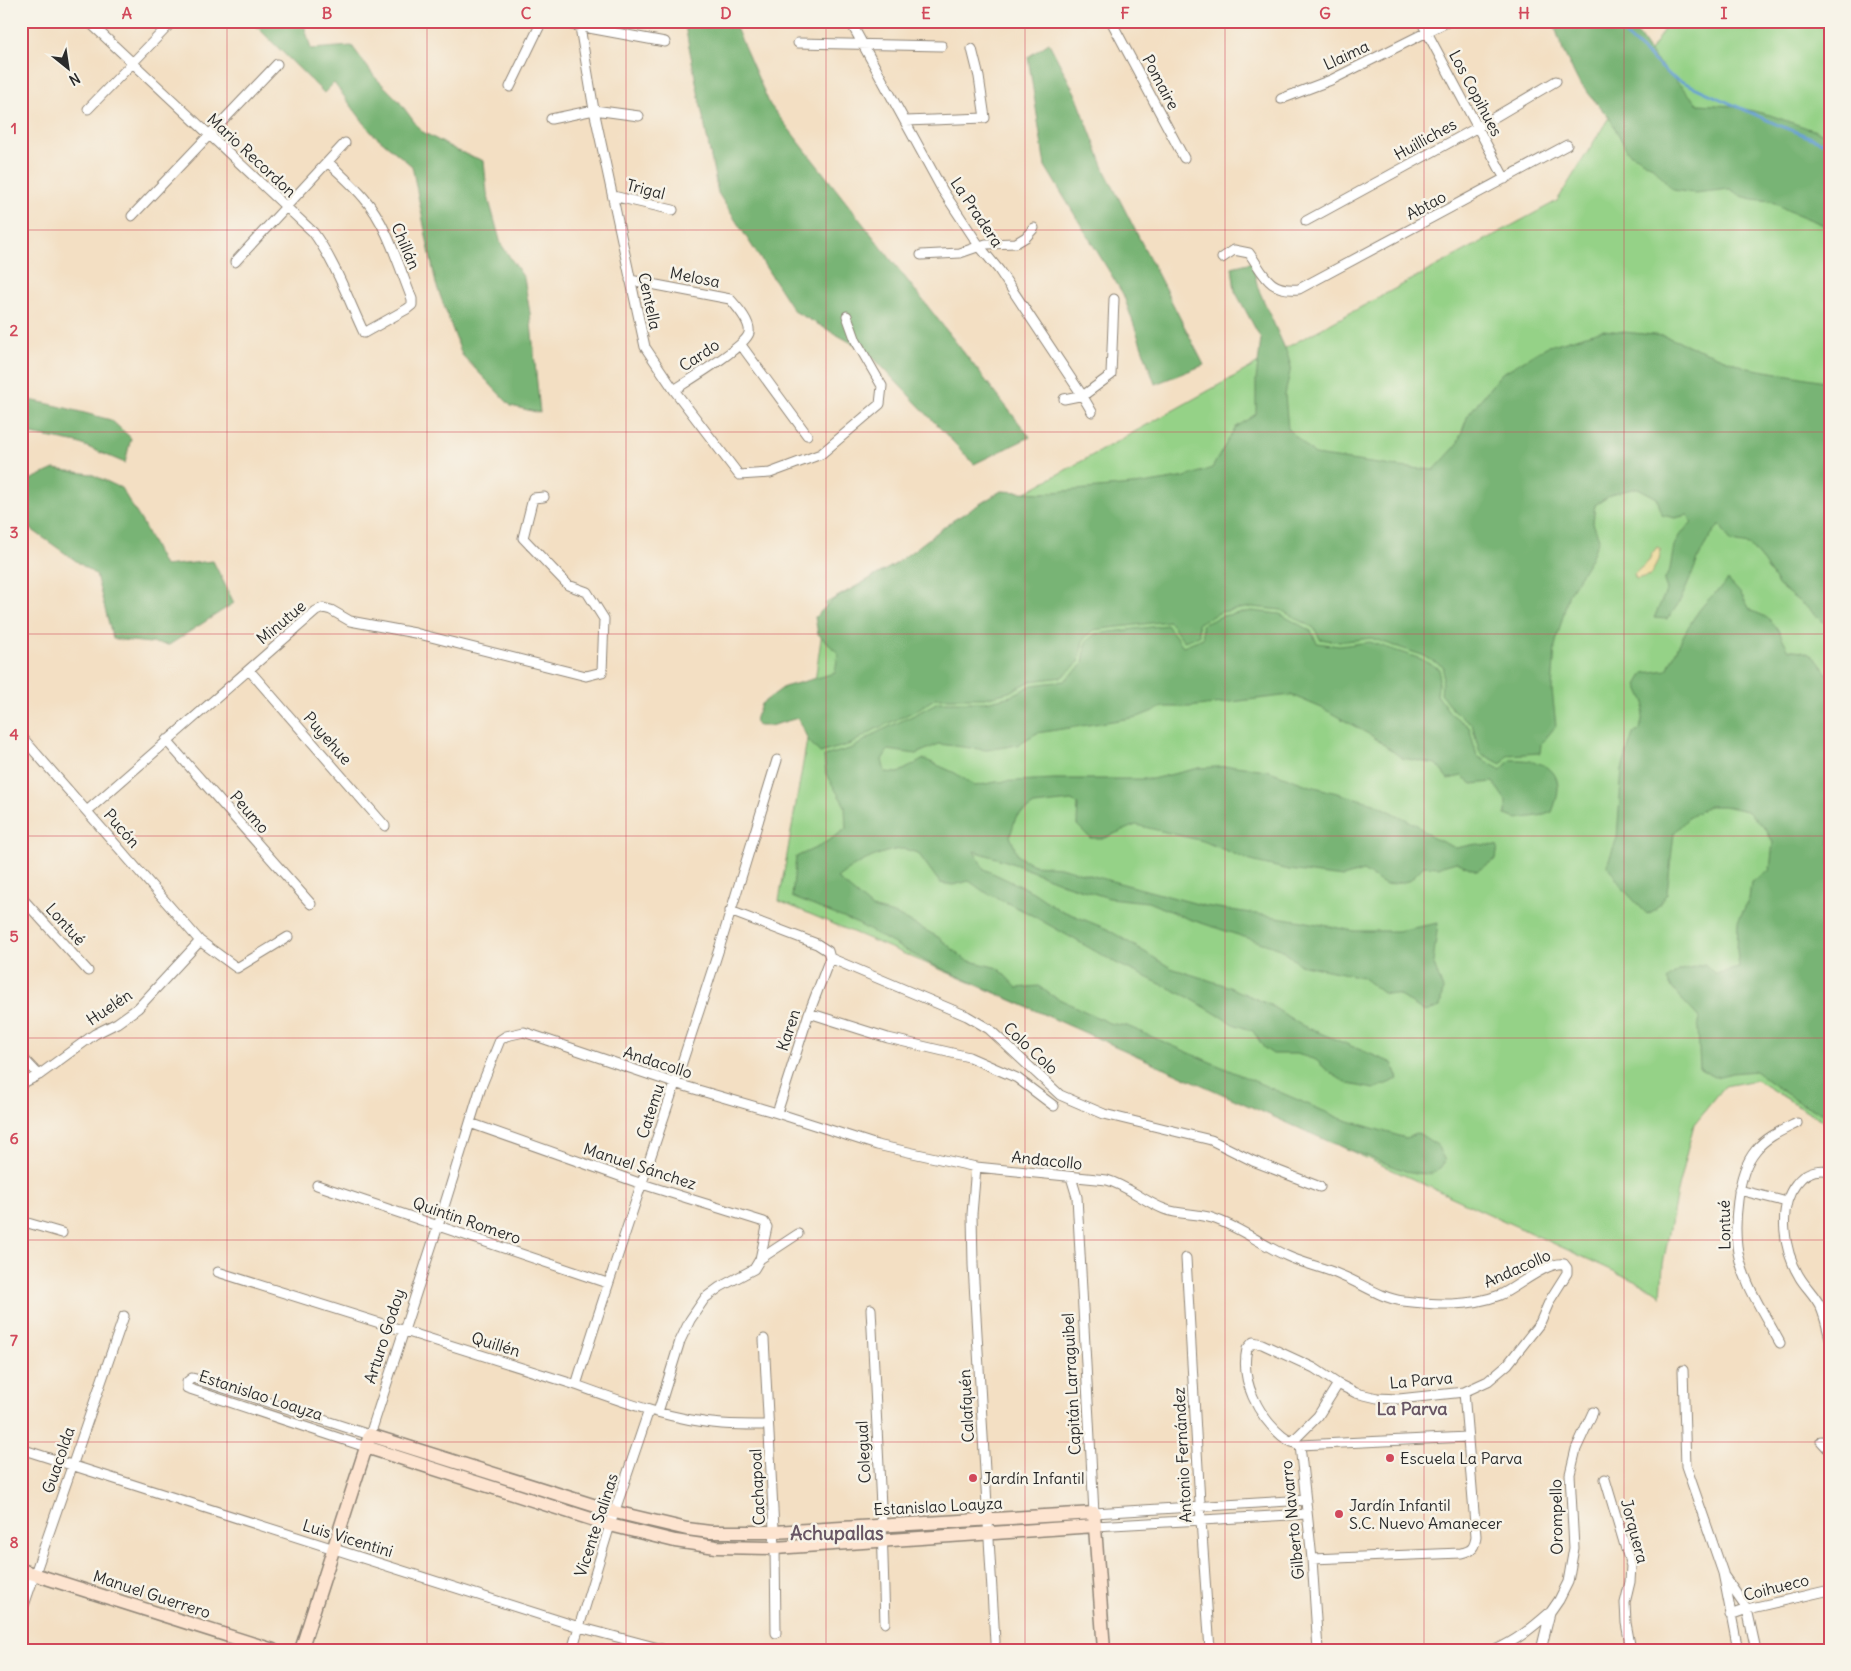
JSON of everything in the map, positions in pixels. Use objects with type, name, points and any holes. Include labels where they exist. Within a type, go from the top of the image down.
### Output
[{"type":"street","name":"Mario Recordon","points":[[88,21],[313,232],[322,244],[364,333]]},
{"type":"street","points":[[88,109],[173,21]]},
{"type":"street","points":[[510,88],[542,21]]},
{"type":"street","points":[[550,21],[579,24],[665,42]]},
{"type":"street","name":"La Pradera","points":[[850,21],[943,191],[980,247],[1000,270],[1092,412]]},
{"type":"street","name":"Pomaire","points":[[1111,21],[1184,158]]},
{"type":"street","name":"Los Copihues","points":[[1421,21],[1505,179]]},
{"type":"street","name":"Llaima","points":[[1281,98],[1331,80],[1449,21]]},
{"type":"street","name":"Centella","points":[[579,24],[594,110],[645,347],[674,390],[739,475],[770,473],[821,454],[880,404],[882,386],[856,341],[847,316]]},
{"type":"street","points":[[798,43],[942,46]]},
{"type":"street","points":[[906,121],[985,118],[979,76],[972,49]]},
{"type":"street","points":[[132,216],[277,64]]},
{"type":"street","name":"Huilliches","points":[[1306,221],[1478,127],[1556,81]]},
{"type":"street","points":[[551,119],[594,110],[639,116]]},
{"type":"street","points":[[235,262],[286,207],[300,189],[345,144]]},
{"type":"street","name":"Abtao","points":[[1222,258],[1234,250],[1248,253],[1273,286],[1286,290],[1299,290],[1567,146]]},
{"type":"street","name":"Chillán","points":[[328,162],[364,198],[373,210],[394,254],[412,299],[412,305],[407,309],[364,333]]},
{"type":"street","name":"Trigal","points":[[613,196],[672,210]]},
{"type":"street","points":[[921,255],[960,253],[992,243],[1016,243],[1026,237],[1034,228]]},
{"type":"street","name":"Melosa","points":[[630,280],[730,299],[748,326],[749,332],[741,345]]},
{"type":"street","points":[[1064,399],[1082,395],[1110,377],[1112,373],[1114,299]]},
{"type":"street","points":[[741,345],[807,435]]},
{"type":"street","name":"Cardo","points":[[674,390],[741,345]]},
{"type":"street","name":"Minutue","points":[[87,811],[166,740],[316,611],[323,608],[331,610],[350,621],[415,633],[586,676],[602,672],[604,619],[596,605],[587,592],[568,585],[523,538],[533,498],[544,497]]},
{"type":"street","name":"Puyehue","points":[[249,670],[385,826]]},
{"type":"street","name":"Pucón","points":[[21,736],[200,940],[237,968],[288,938]]},
{"type":"street","name":"Peumo","points":[[166,740],[311,904]]},
{"type":"street","name":"Catemu","points":[[576,1385],[607,1283],[712,972],[777,760]]},
{"type":"street","name":"Lontué","points":[[21,897],[88,971]]},
{"type":"street","name":"Colo Colo","points":[[730,911],[817,944],[828,951],[830,958],[967,1016],[988,1029],[1060,1095],[1074,1102],[1104,1114],[1211,1140],[1271,1168],[1320,1187]]},
{"type":"street","name":"Huelén","points":[[21,1084],[39,1075],[95,1034],[117,1023],[138,1008],[200,940]]},
{"type":"street","name":"Karen","points":[[777,1113],[809,1013],[830,958]]},
{"type":"street","name":"Colo Colo","points":[[809,1013],[888,1038],[969,1057],[1018,1078],[1054,1106]]},
{"type":"street","name":"Andacollo","points":[[506,1036],[524,1032],[674,1083],[777,1113],[877,1146],[976,1168],[1107,1180],[1119,1183],[1165,1210],[1212,1218],[1286,1256],[1338,1274],[1384,1297],[1400,1301],[1448,1305],[1477,1302],[1502,1294],[1524,1280],[1558,1263],[1564,1264],[1567,1268]]},
{"type":"street","name":"Arturo Godoy","points":[[301,1650],[481,1087],[500,1040],[506,1036]]},
{"type":"street","points":[[21,1056],[39,1075]]},
{"type":"street","name":"Manuel Sánchez","points":[[470,1123],[642,1184],[764,1222],[768,1227],[758,1262]]},
{"type":"street","name":"Lontué","points":[[1780,1343],[1742,1267],[1737,1246],[1736,1217],[1739,1190],[1746,1167],[1756,1150],[1772,1135],[1797,1123]]},
{"type":"street","name":"Calafquén","points":[[976,1168],[972,1214],[973,1265],[995,1642]]},
{"type":"street","points":[[1830,1170],[1812,1172],[1800,1178],[1791,1190],[1787,1202],[1784,1232],[1790,1256],[1798,1276],[1821,1307],[1830,1338]]},
{"type":"street","name":"Capitán Larraguibel","points":[[1071,1178],[1077,1197],[1094,1520],[1104,1650]]},
{"type":"street","name":"Quintin Romero","points":[[317,1186],[607,1283]]},
{"type":"street","points":[[1739,1190],[1787,1202]]},
{"type":"street","points":[[21,1221],[62,1233]]},
{"type":"street","points":[[758,1262],[798,1234]]},
{"type":"street","name":"Antonio Fernández","points":[[1186,1258],[1200,1520],[1210,1650]]},
{"type":"street","name":"Vicente Salinas","points":[[572,1650],[615,1512],[680,1341],[690,1320],[705,1298],[720,1287],[754,1269],[758,1262]]},
{"type":"street","name":"La Parva","points":[[1246,1348],[1253,1342],[1262,1344],[1314,1368],[1356,1393],[1377,1398],[1398,1399],[1464,1392],[1488,1381],[1508,1364],[1523,1346],[1540,1322],[1550,1300],[1567,1273],[1567,1268]]},
{"type":"street","name":"Quillén","points":[[218,1272],[653,1411],[689,1420],[721,1424],[768,1425]]},
{"type":"street","points":[[1821,1307],[1830,1311]]},
{"type":"street","name":"Colegual","points":[[871,1309],[885,1624]]},
{"type":"street","name":"Guacolda","points":[[21,1614],[124,1316]]},
{"type":"street","name":"Cachapoal","points":[[764,1339],[775,1548],[776,1633]]},
{"type":"street","name":"Gilberto Navarro","points":[[1246,1348],[1248,1382],[1253,1397],[1260,1410],[1273,1426],[1283,1436],[1296,1444],[1306,1500],[1318,1650]]},
{"type":"street","points":[[1683,1370],[1686,1466],[1723,1573],[1738,1650]]},
{"type":"street","name":"Estanislao Loayza","points":[[1306,1500],[1200,1506],[1094,1520],[989,1534],[775,1548],[735,1548],[696,1545],[610,1526],[368,1441],[196,1379],[192,1378],[187,1382],[187,1386],[190,1389],[368,1441],[615,1512],[688,1529],[732,1533],[774,1532],[988,1519],[1094,1520],[1200,1520],[1307,1514]]},
{"type":"street","points":[[1296,1444],[1318,1416],[1338,1384]]},
{"type":"street","points":[[1312,1559],[1461,1553],[1469,1552],[1475,1546],[1476,1536],[1464,1392]]},
{"type":"street","name":"Orompello","points":[[1541,1650],[1550,1613],[1568,1582],[1574,1548],[1570,1474],[1576,1449],[1593,1412]]},
{"type":"street","points":[[1296,1444],[1468,1437]]},
{"type":"street","points":[[1821,1441],[1830,1451]]},
{"type":"street","name":"Luis Vicentini","points":[[21,1450],[579,1627],[666,1650]]},
{"type":"street","name":"Jorquera","points":[[1605,1479],[1631,1566],[1630,1582],[1625,1604],[1631,1650]]},
{"type":"street","name":"Manuel Guerrero","points":[[21,1570],[273,1650]]},
{"type":"street","points":[[1723,1573],[1747,1609],[1756,1650]]},
{"type":"street","name":"Coihueco","points":[[1730,1615],[1747,1609],[1830,1590]]},
{"type":"street","points":[[1495,1650],[1526,1633],[1550,1613]]},
{"type":"green space","points":[[251,21],[303,21],[311,49],[352,46],[374,76],[398,100],[421,131],[458,151],[484,161],[487,193],[501,244],[524,278],[530,313],[540,413],[511,406],[462,355],[436,284],[412,166],[371,132],[334,83],[324,93]]},
{"type":"green space","points":[[684,21],[733,21],[770,105],[1030,437],[974,464],[868,352],[794,311],[718,193]]},
{"type":"green space","points":[[1553,21],[1629,21],[1654,58],[1698,104],[1732,106],[1770,115],[1830,136],[1830,236],[1824,225],[1787,210],[1771,201],[1741,196],[1730,189],[1694,193],[1673,190],[1652,166],[1628,152],[1610,119],[1578,81],[1563,51]]},
{"type":"green space","points":[[1669,21],[1830,21],[1830,1125],[1756,1080],[1725,1086],[1694,1124],[1678,1187],[1663,1264],[1661,1297],[1657,1291],[1220,1092],[1000,995],[779,901],[806,746],[826,603],[1291,345],[1557,201]]},
{"type":"green space","points":[[1049,43],[1076,95],[1105,171],[1204,365],[1155,384],[1123,294],[1045,166],[1028,57]]},
{"type":"green space","points":[[1252,262],[1258,288],[1287,353],[1291,367],[1285,395],[1288,429],[1315,455],[1434,470],[1457,445],[1468,415],[1501,374],[1546,347],[1603,330],[1664,336],[1748,368],[1830,382],[1830,628],[1779,586],[1749,545],[1731,542],[1720,525],[1704,546],[1675,608],[1667,619],[1654,618],[1667,589],[1664,581],[1670,569],[1674,546],[1680,534],[1692,523],[1688,515],[1675,518],[1662,515],[1657,498],[1638,488],[1614,493],[1595,505],[1593,523],[1599,539],[1591,558],[1569,593],[1555,646],[1552,690],[1556,726],[1541,744],[1540,753],[1508,755],[1501,764],[1480,753],[1472,724],[1453,710],[1441,694],[1444,667],[1422,655],[1371,638],[1339,642],[1320,639],[1314,628],[1281,610],[1252,607],[1221,612],[1198,623],[1199,636],[1184,641],[1169,621],[1093,630],[1083,640],[1079,662],[1062,677],[1031,681],[1009,692],[985,698],[936,698],[851,744],[820,753],[808,740],[798,718],[770,726],[758,726],[755,720],[761,704],[784,687],[835,673],[838,653],[818,634],[815,617],[833,600],[894,565],[952,521],[1001,491],[1042,493],[1143,484],[1185,477],[1212,468],[1235,428],[1256,414],[1256,380],[1261,339],[1235,291],[1232,267]]},
{"type":"green space","points":[[21,398],[111,420],[131,438],[125,463],[78,443],[21,432]]},
{"type":"green space","points":[[54,469],[91,474],[121,488],[142,522],[164,566],[213,561],[234,603],[169,645],[113,639],[96,575],[21,522],[21,484]]},
{"type":"green space","points":[[1728,580],[1741,594],[1751,611],[1766,617],[1775,625],[1789,650],[1797,650],[1809,654],[1818,662],[1830,680],[1830,1116],[1800,1102],[1755,1071],[1715,1077],[1700,1069],[1698,1028],[1700,1019],[1678,996],[1667,980],[1678,971],[1705,964],[1715,974],[1739,968],[1737,950],[1738,921],[1749,899],[1751,882],[1770,870],[1773,842],[1765,828],[1747,811],[1724,806],[1709,806],[1687,819],[1674,833],[1667,893],[1655,910],[1647,914],[1624,890],[1607,865],[1617,838],[1622,769],[1633,734],[1640,730],[1645,703],[1637,685],[1644,673],[1667,670],[1694,618],[1706,602]]},
{"type":"green space","points":[[1252,611],[1280,614],[1311,631],[1317,643],[1339,646],[1370,642],[1421,659],[1440,669],[1437,695],[1450,713],[1469,727],[1477,756],[1501,770],[1510,760],[1526,760],[1548,767],[1553,773],[1557,779],[1558,788],[1552,812],[1518,819],[1505,815],[1506,801],[1493,782],[1472,784],[1462,776],[1448,779],[1436,764],[1402,758],[1372,736],[1324,709],[1291,695],[1189,707],[1163,707],[1138,717],[1037,733],[1017,745],[987,750],[939,744],[916,754],[888,750],[882,760],[885,772],[898,773],[924,759],[955,773],[975,786],[996,782],[1055,779],[1152,779],[1199,768],[1235,766],[1267,770],[1307,785],[1374,803],[1417,825],[1431,837],[1456,848],[1476,844],[1498,846],[1496,859],[1477,871],[1456,862],[1439,867],[1424,866],[1409,881],[1386,885],[1363,871],[1343,877],[1289,870],[1251,861],[1203,841],[1136,825],[1104,838],[1090,838],[1077,825],[1078,804],[1071,801],[1034,805],[1016,817],[1010,836],[1018,856],[1034,865],[1060,867],[1205,906],[1354,931],[1398,931],[1438,923],[1433,962],[1443,989],[1440,1007],[1425,1012],[1398,995],[1383,993],[1362,977],[1299,964],[1281,949],[1186,918],[1148,902],[1109,898],[1064,884],[1009,862],[974,851],[984,869],[1033,892],[1058,909],[1107,929],[1171,968],[1227,986],[1270,1005],[1301,1025],[1392,1063],[1398,1079],[1374,1089],[1348,1084],[1329,1072],[1316,1060],[1297,1054],[1273,1054],[1264,1048],[1253,1031],[1233,1024],[1188,997],[1116,963],[1028,913],[983,891],[969,881],[953,885],[940,883],[918,853],[906,849],[885,852],[858,864],[837,878],[872,908],[897,915],[938,937],[966,960],[998,968],[1017,988],[1039,986],[1051,995],[1109,1023],[1127,1026],[1342,1119],[1406,1138],[1418,1133],[1437,1145],[1445,1161],[1440,1168],[1431,1174],[1411,1173],[1330,1142],[929,963],[858,924],[792,897],[796,857],[820,846],[846,829],[845,806],[826,774],[824,756],[853,748],[876,733],[938,702],[986,702],[1011,696],[1032,685],[1064,681],[1083,664],[1086,642],[1095,634],[1167,625],[1183,646],[1203,638],[1202,625],[1222,616]]},
{"type":"sand","points":[[1657,547],[1661,549],[1659,560],[1650,575],[1636,579],[1634,574],[1649,561]]},
{"type":"waterway","points":[[1610,21],[1672,77],[1778,125],[1830,145]]},
{"type":"place","name":"Escuela La Parva","points":[[1390,1458]]},
{"type":"place","name":"Jardín Infantil","points":[[973,1478]]},
{"type":"place","name":"Jardín Infantil S.C. Nuevo Amanecer","points":[[1339,1514]]},
{"type":"district","name":"La Parva","points":[[1412,1409]]},
{"type":"district","name":"Achupallas","points":[[837,1533]]}]
